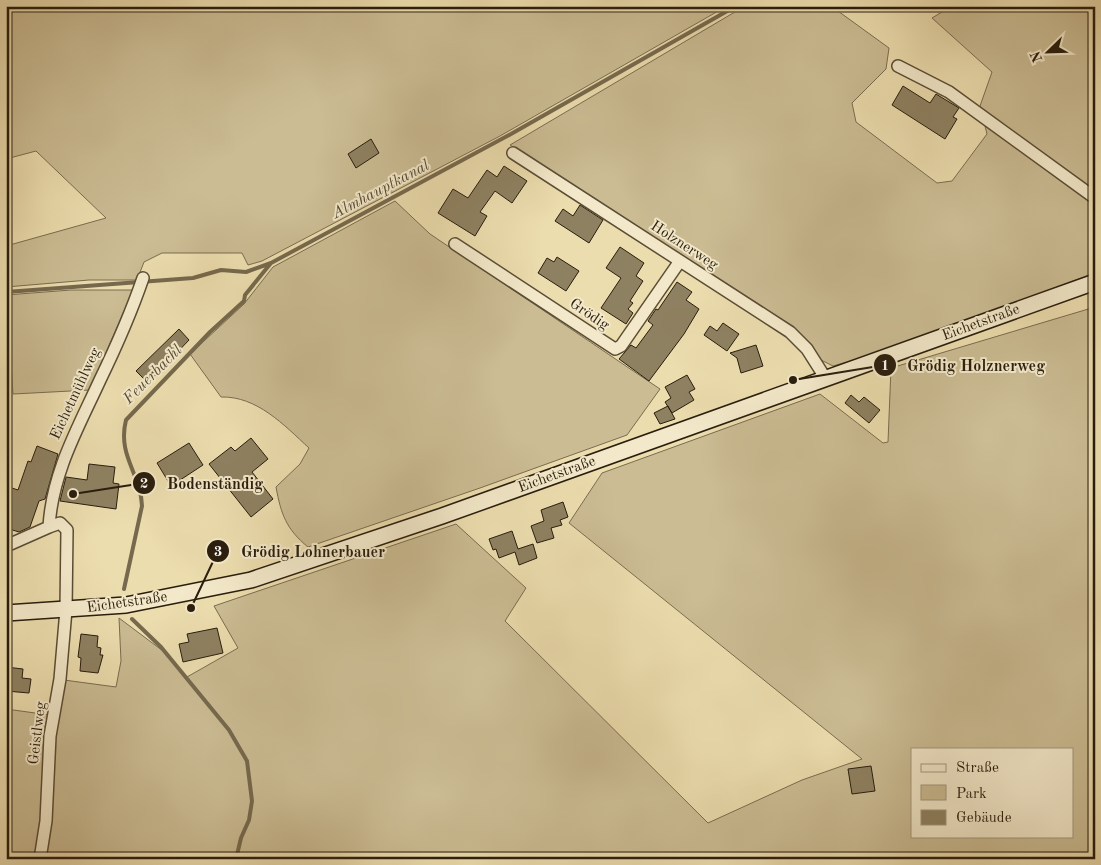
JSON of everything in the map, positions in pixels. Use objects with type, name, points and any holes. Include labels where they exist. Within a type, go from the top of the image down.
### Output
[{"type":"main road","name":"Eichetstraße","points":[[6,613],[126,605],[250,580],[406,528],[1095,282]]},
{"type":"street","points":[[898,66],[949,92],[1095,198]]},
{"type":"street","name":"Holznerweg","points":[[513,153],[790,332],[807,349],[826,379]]},
{"type":"street","name":"Grödig","points":[[455,244],[615,349],[622,346],[680,261]]},
{"type":"street","name":"Eichetmühlweg","points":[[49,527],[50,507],[65,453],[100,381],[142,283]]},
{"type":"street","points":[[6,546],[60,523],[67,530],[66,610]]},
{"type":"street","name":"Geistlweg","points":[[40,859],[46,821],[50,736],[60,679],[66,610]]},
{"type":"green space","points":[[6,6],[727,6],[500,136],[262,261],[248,265],[242,253],[162,253],[144,262],[137,280],[89,280],[6,287],[6,246],[106,218],[36,151],[6,159]]},
{"type":"green space","points":[[745,6],[831,6],[889,48],[886,69],[852,103],[856,122],[937,183],[952,181],[987,134],[980,106],[992,72],[932,18],[952,6],[1095,6],[1095,273],[885,351],[833,366],[819,359],[801,337],[510,145]]},
{"type":"green space","points":[[395,201],[430,234],[660,389],[627,435],[308,547],[294,534],[286,520],[276,487],[300,464],[309,448],[280,421],[258,407],[246,401],[221,397],[190,354],[244,304],[273,267]]},
{"type":"green space","points":[[71,290],[133,290],[90,390],[13,394],[6,295]]},
{"type":"green space","points":[[1095,307],[1095,859],[6,859],[6,709],[57,716],[64,680],[116,687],[121,661],[119,618],[163,651],[187,677],[238,648],[214,606],[456,524],[526,588],[505,621],[708,823],[802,780],[862,759],[569,523],[602,473],[820,394],[883,443],[888,442],[891,368]]},
{"type":"building","points":[[903,86],[930,103],[936,94],[959,108],[953,117],[957,119],[945,139],[892,105]]},
{"type":"building","points":[[371,139],[379,153],[356,168],[348,154]]},
{"type":"building","points":[[504,166],[527,181],[512,203],[495,191],[480,212],[487,216],[475,236],[438,213],[453,189],[468,198],[487,170],[497,177]]},
{"type":"building","points":[[580,205],[603,220],[589,243],[555,221],[563,209],[573,216]]},
{"type":"building","points":[[620,247],[644,263],[636,276],[643,281],[630,301],[633,303],[628,309],[633,313],[626,324],[601,308],[621,278],[606,268]]},
{"type":"building","points":[[557,257],[579,271],[566,291],[538,273],[547,258],[554,262]]},
{"type":"building","points":[[677,282],[692,292],[686,300],[699,309],[684,334],[649,381],[619,359],[631,345],[636,348],[653,325],[648,321]]},
{"type":"building","points":[[723,323],[739,334],[727,351],[704,335],[710,326],[717,331]]},
{"type":"building","points":[[179,329],[189,340],[148,383],[136,371]]},
{"type":"building","points":[[756,345],[763,366],[741,373],[737,358],[730,353]]},
{"type":"building","points":[[687,375],[695,389],[689,392],[694,400],[672,413],[665,402],[671,398],[665,387]]},
{"type":"building","points":[[851,395],[859,402],[864,397],[880,410],[869,423],[845,403]]},
{"type":"building","points":[[668,406],[675,419],[660,424],[654,413]]},
{"type":"building","points":[[251,438],[268,459],[252,472],[273,499],[251,517],[209,464],[231,447],[235,451]]},
{"type":"building","points":[[189,443],[203,465],[171,486],[157,463]]},
{"type":"building","points":[[37,446],[58,454],[45,499],[39,501],[30,527],[19,532],[6,528],[6,486],[18,490],[28,461],[31,462]]},
{"type":"building","points":[[89,464],[115,467],[113,483],[119,484],[116,509],[60,501],[66,477],[87,480]]},
{"type":"building","points":[[563,502],[568,517],[560,520],[562,525],[551,528],[554,538],[537,543],[531,526],[544,521],[541,510]]},
{"type":"building","points":[[512,531],[518,549],[533,544],[537,558],[519,565],[515,552],[499,558],[496,549],[493,550],[489,539]]},
{"type":"building","points":[[217,628],[223,653],[183,662],[179,644],[189,642],[187,634]]},
{"type":"building","points":[[81,634],[98,636],[97,647],[101,648],[100,655],[103,655],[98,673],[80,671],[81,658],[78,657]]},
{"type":"building","points":[[6,667],[23,669],[22,678],[31,679],[29,693],[6,691]]},
{"type":"building","points":[[871,766],[875,791],[852,794],[848,769]]},
{"type":"waterway","name":"Almhauptkanal","points":[[6,292],[193,278],[221,270],[246,272],[271,263],[511,134],[736,6]]},
{"type":"waterway","name":"Feuerbachl","points":[[124,589],[142,506],[138,484],[127,455],[124,433],[126,420],[210,332],[244,301],[245,295],[271,263]]},
{"type":"waterway","name":"Feuerbachl","points":[[132,619],[161,647],[229,730],[247,761],[252,801],[249,820],[241,838],[236,859]]},
{"type":"place","name":"Grödig Holznerweg","points":[[793,380]]},
{"type":"place","name":"Bodenständig","points":[[73,494]]},
{"type":"place","name":"Grödig Lohnerbauer","points":[[191,608]]}]
